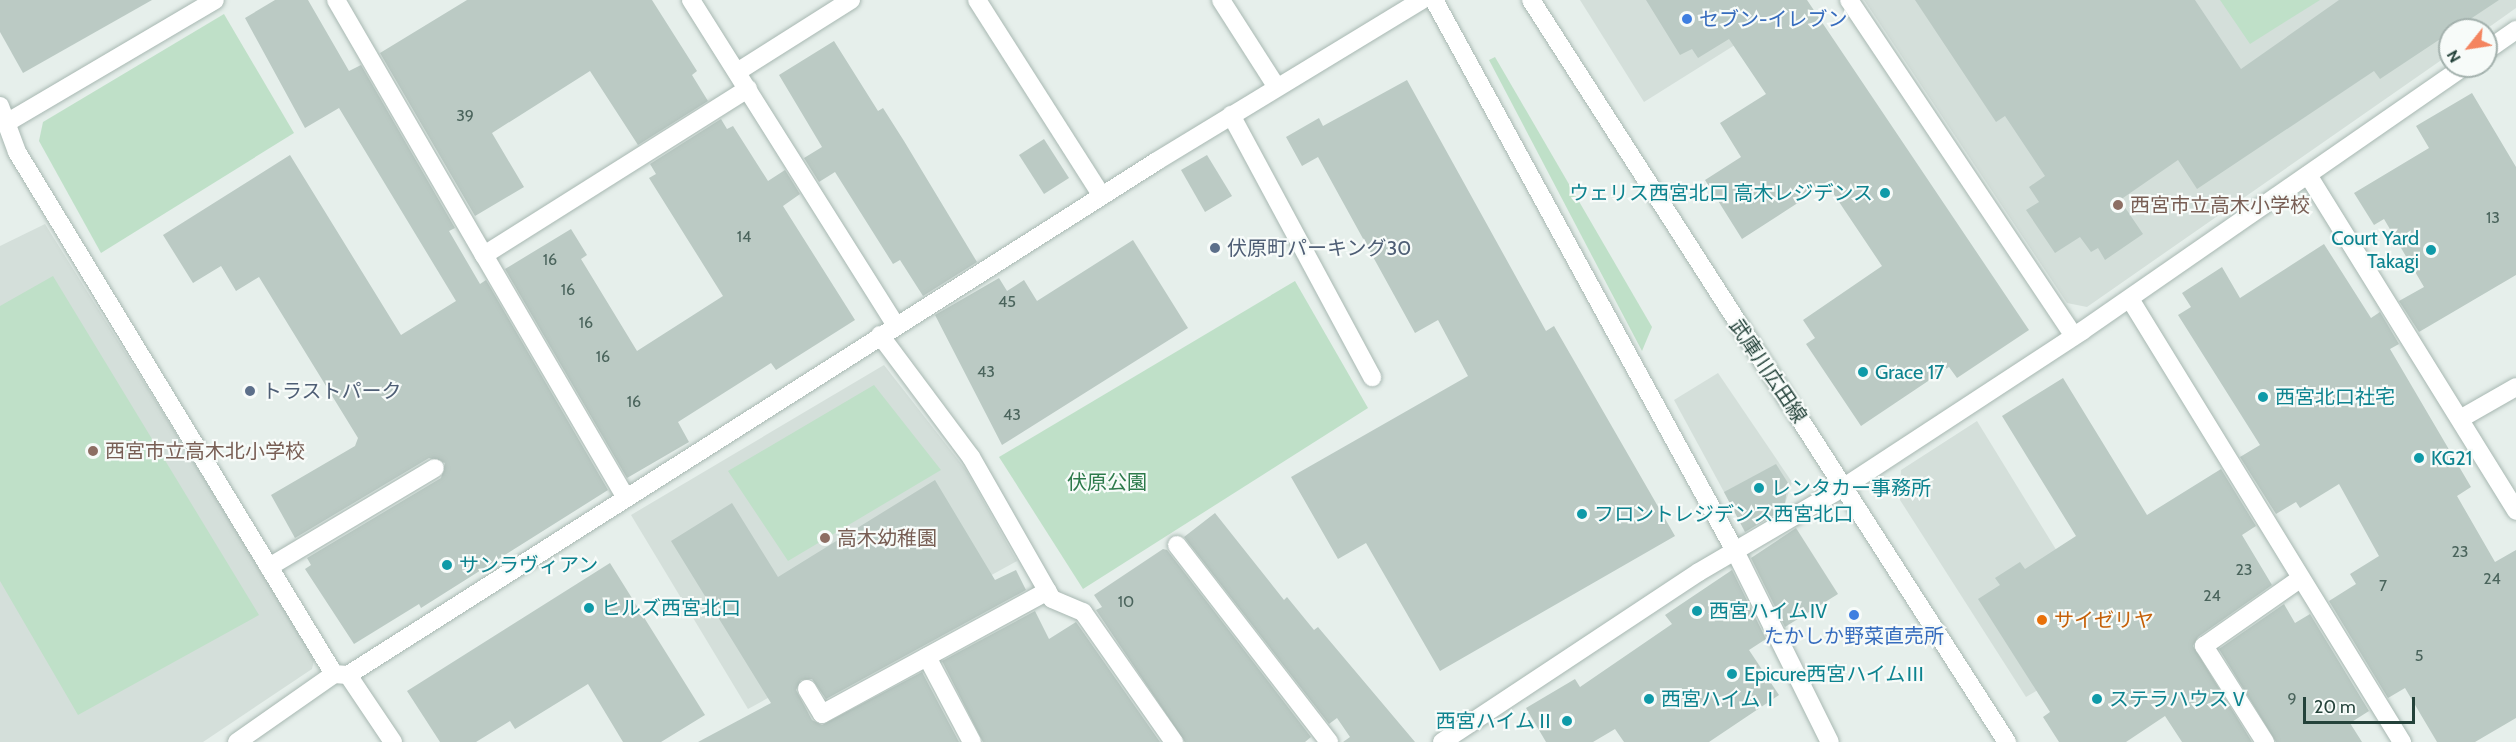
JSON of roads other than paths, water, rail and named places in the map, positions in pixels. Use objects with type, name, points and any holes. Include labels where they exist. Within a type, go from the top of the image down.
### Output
[{"type":"street","points":[[215,0],[4,114],[8,155],[268,567],[341,675],[393,742]]},
{"type":"street","points":[[336,0],[626,498]]},
{"type":"street","points":[[691,0],[896,325]]},
{"type":"street","points":[[737,72],[851,0]]},
{"type":"street","points":[[977,0],[1102,196]]},
{"type":"street","points":[[1221,0],[1276,86]]},
{"type":"street","points":[[237,742],[1276,86],[1422,0]]},
{"type":"street","points":[[1434,0],[1735,551],[1830,742]]},
{"type":"street","name":"武庫川広田線","points":[[1531,0],[2007,742]]},
{"type":"street","points":[[1849,0],[2074,336]]},
{"type":"street","points":[[2498,43],[2516,30]]},
{"type":"street","points":[[1443,742],[1735,551],[1844,487],[2130,299],[2447,78]]},
{"type":"street","points":[[484,255],[748,89]]},
{"type":"street","points":[[1231,115],[1372,377]]},
{"type":"street","points":[[2308,175],[2516,511]]},
{"type":"street","points":[[2130,299],[2402,742]]},
{"type":"street","points":[[880,335],[972,457],[1052,599],[1083,612],[1174,742]]},
{"type":"street","points":[[2460,419],[2516,387]]},
{"type":"street","points":[[268,567],[435,468]]},
{"type":"street","points":[[1177,545],[1329,742]]},
{"type":"street","points":[[2265,742],[2204,646],[2301,578]]},
{"type":"street","points":[[807,689],[822,714],[1048,591]]},
{"type":"street","points":[[927,657],[972,742]]},
{"type":"place","name":"セブン-イレブン","points":[[1687,19]]},
{"type":"place","name":"ウェリス西宮北口 高木レジデンス","points":[[1885,193]]},
{"type":"place","name":"西宮市立高木小学校","points":[[2118,205]]},
{"type":"place","name":"伏原町パーキング30","points":[[1215,248]]},
{"type":"place","name":"Court Yard Takagi","points":[[2431,250]]},
{"type":"place","name":"Grace 17","points":[[1863,372]]},
{"type":"place","name":"トラストパーク","points":[[250,391]]},
{"type":"place","name":"西宮北口社宅","points":[[2263,397]]},
{"type":"place","name":"西宮市立高木北小学校","points":[[93,451]]},
{"type":"place","name":"KG21","points":[[2419,458]]},
{"type":"place","name":"レンタカー事務所","points":[[1759,488]]},
{"type":"place","name":"フロントレジデンス西宮北口","points":[[1582,514]]},
{"type":"place","name":"高木幼稚園","points":[[825,538]]},
{"type":"place","name":"サンラヴィアン","points":[[447,565]]},
{"type":"place","name":"ヒルズ西宮北口","points":[[589,608]]},
{"type":"place","name":"西宮ハイムⅣ","points":[[1697,611]]},
{"type":"place","name":"たかしか野菜直売所","points":[[1854,615]]},
{"type":"place","name":"サイゼリヤ","points":[[2042,620]]},
{"type":"place","name":"Epicure西宮ハイムⅢ","points":[[1732,674]]},
{"type":"place","name":"西宮ハイムⅠ","points":[[1649,699]]},
{"type":"place","name":"ステラハウスⅤ","points":[[2097,699]]},
{"type":"place","name":"西宮ハイムⅡ","points":[[1567,721]]},
{"type":"park label","name":"伏原公園","points":[[1107,482]]}]
